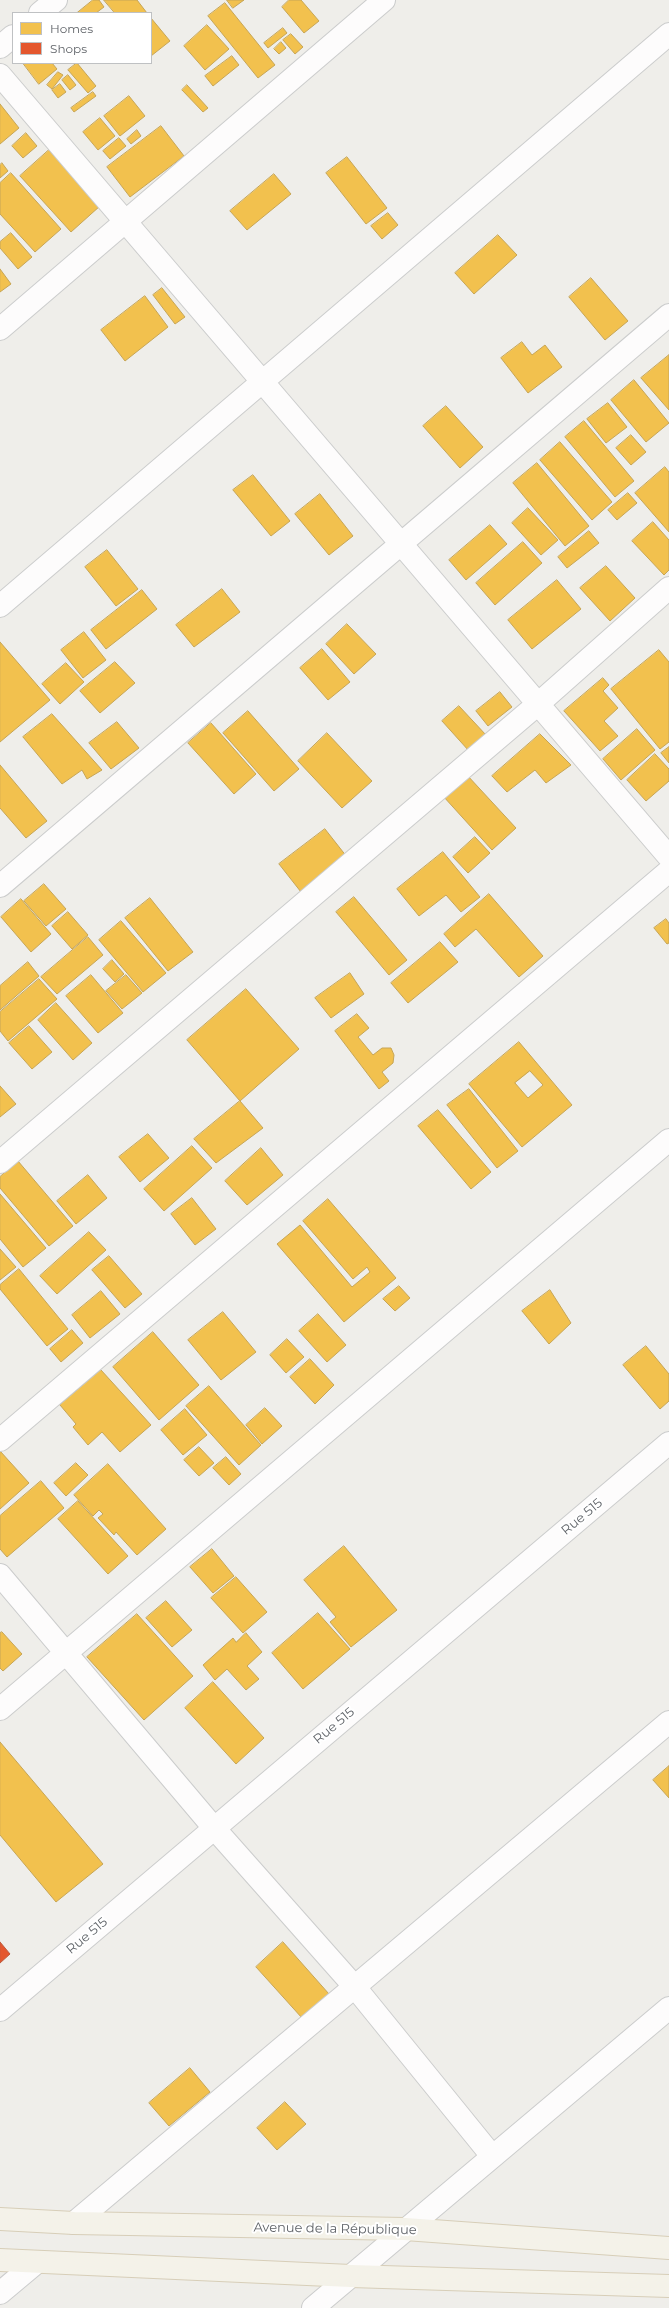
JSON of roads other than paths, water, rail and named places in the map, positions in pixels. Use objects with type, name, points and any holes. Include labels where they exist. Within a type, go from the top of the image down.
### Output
[{"type":"main road","name":"Avenue de la République","points":[[0,2219],[74,2223],[405,2230],[669,2248]]},
{"type":"main road","points":[[0,2260],[351,2276],[669,2286]]},
{"type":"street","points":[[41,12],[56,0]]},
{"type":"street","points":[[0,329],[384,0]]},
{"type":"street","points":[[0,606],[263,383],[669,34]]},
{"type":"street","points":[[0,47],[12,37]]},
{"type":"street","points":[[0,75],[669,857]]},
{"type":"street","points":[[0,886],[402,545],[669,315]]},
{"type":"street","points":[[0,1162],[538,704],[669,588]]},
{"type":"street","points":[[0,1440],[669,871]]},
{"type":"street","points":[[0,1709],[669,1140]]},
{"type":"street","name":"Rue 515","points":[[0,2010],[669,1444]]},
{"type":"street","points":[[0,1575],[214,1828],[354,1986],[492,2156]]},
{"type":"street","points":[[74,2223],[669,1722]]},
{"type":"street","points":[[313,2308],[669,2008]]},
{"type":"street","points":[[0,2293],[37,2262]]}]
